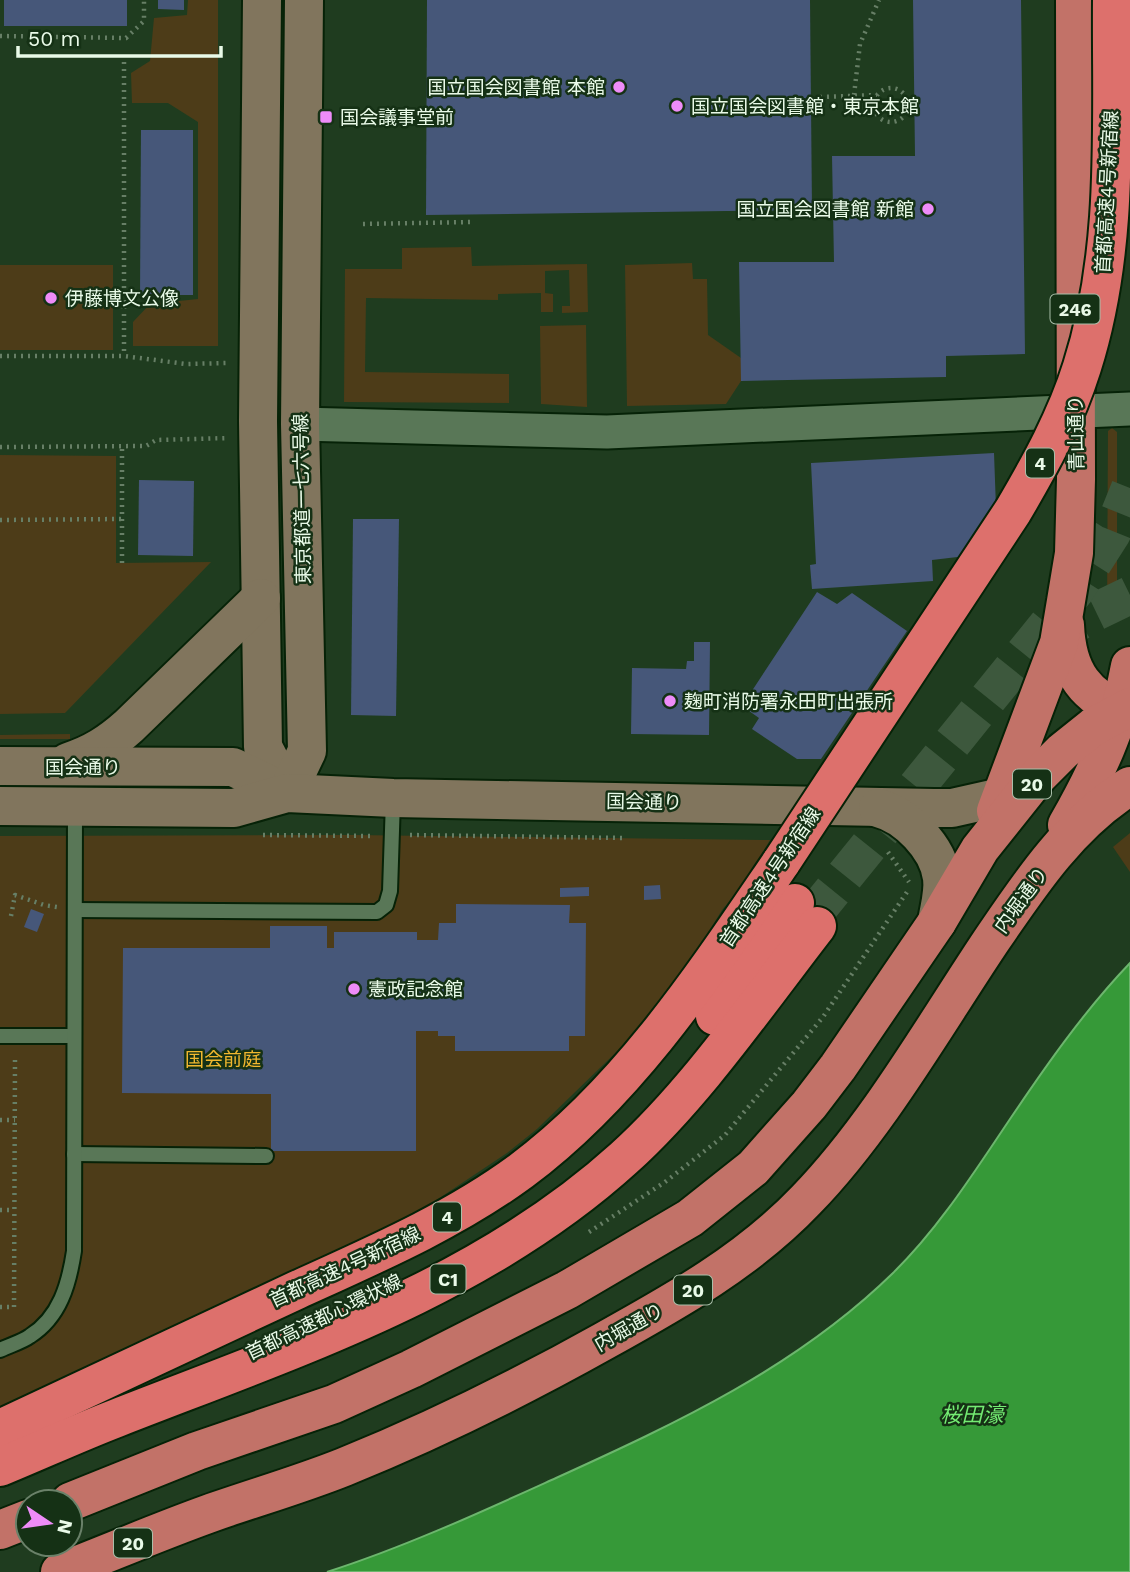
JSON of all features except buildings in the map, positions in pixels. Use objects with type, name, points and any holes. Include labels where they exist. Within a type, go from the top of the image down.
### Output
[{"type":"highway","name":"青山通り","points":[[937,922],[1012,788],[1065,617],[1076,520],[1075,0]]},
{"type":"highway","name":"首都高速4号新宿線","points":[[0,1431],[383,1251],[482,1198],[522,1170],[598,1102],[687,996],[782,861],[989,548],[1033,476],[1069,403],[1093,326],[1108,238],[1111,190],[1112,0]]},
{"type":"highway","name":"246","points":[[1065,617],[1067,653],[1080,681],[1090,693],[1118,715]]},
{"type":"highway","points":[[1012,788],[1118,776],[1118,715],[1130,666]]},
{"type":"highway","name":"20","points":[[1012,788],[1062,751],[1118,715]]},
{"type":"highway","name":"内堀通り","points":[[61,1572],[206,1515],[342,1468],[434,1428],[567,1362],[641,1321],[712,1279],[748,1253],[778,1228],[836,1168],[886,1099],[1032,879],[1091,814],[1118,776]]},
{"type":"highway","name":"首都高速都心環状線","points":[[0,1431],[156,1388],[252,1352],[431,1266],[523,1212],[565,1181],[642,1107],[728,1000],[807,916],[723,1047],[664,1118],[588,1189],[509,1244],[392,1308],[0,1467]]},
{"type":"highway","points":[[84,1496],[197,1451],[334,1404],[411,1369],[567,1290],[690,1218],[744,1176],[779,1142],[838,1067],[937,922]]},
{"type":"main road","points":[[262,0],[258,369],[263,747],[287,793]]},
{"type":"main road","name":"東京都道一七六号線","points":[[287,793],[307,751],[300,424],[304,0]]},
{"type":"main road","points":[[53,766],[86,756],[107,745],[165,693],[261,598]]},
{"type":"main road","name":"国会通り","points":[[0,766],[233,767],[287,793],[393,817],[872,806],[952,808],[1012,788]]},
{"type":"main road","name":"国会通り","points":[[0,806],[234,808],[287,793]]},
{"type":"main road","points":[[872,806],[902,817],[929,847],[942,877],[937,922]]},
{"type":"street","points":[[300,424],[607,432],[1130,408]]},
{"type":"lane","points":[[0,1350],[30,1336],[57,1311],[71,1273],[74,1251],[75,1154],[75,806]]},
{"type":"lane","points":[[75,909],[377,912],[386,905],[390,891],[393,817]]},
{"type":"lane","points":[[0,1036],[74,1036]]},
{"type":"lane","points":[[75,1154],[266,1156]]},
{"type":"path","points":[[0,36],[125,38],[144,21],[144,0]]},
{"type":"path","points":[[854,95],[860,44],[878,0]]},
{"type":"path","points":[[124,55],[124,356]]},
{"type":"path","points":[[820,97],[877,95],[886,89],[897,89],[905,96],[908,108],[903,118],[893,123],[882,120],[875,112],[874,100],[877,95]]},
{"type":"path","points":[[363,224],[471,222]]},
{"type":"path","points":[[0,356],[124,356],[186,364],[229,363]]},
{"type":"path","points":[[0,447],[146,446],[156,440],[165,439],[230,438]]},
{"type":"path","points":[[122,446],[122,563]]},
{"type":"path","points":[[0,520],[122,519]]},
{"type":"path","points":[[252,835],[393,817],[628,838]]},
{"type":"path","points":[[11,916],[15,895],[44,905],[75,909]]},
{"type":"path","points":[[0,1307],[14,1307],[15,1059]]},
{"type":"path","points":[[0,1120],[15,1120]]},
{"type":"path","points":[[0,1210],[14,1210]]},
{"type":"green space","points":[[188,0],[218,0],[218,346],[133,346],[133,322],[150,304],[198,299],[198,122],[168,103],[132,103],[131,73],[150,61],[154,18],[187,15]]},
{"type":"green space","points":[[471,247],[472,266],[587,264],[588,312],[562,313],[562,306],[570,306],[569,270],[545,271],[545,293],[553,294],[553,312],[541,312],[541,293],[498,294],[498,300],[366,298],[365,372],[509,374],[509,403],[344,402],[345,269],[402,269],[402,248]]},
{"type":"green space","points":[[692,263],[693,279],[707,279],[708,335],[741,358],[741,381],[726,404],[627,406],[625,265]]},
{"type":"green space","points":[[0,265],[113,265],[113,350],[0,350]]},
{"type":"green space","points":[[586,325],[587,407],[541,404],[540,326]]},
{"type":"green space","points":[[1112,428],[1117,432],[1117,613],[1109,617],[1108,431]]},
{"type":"green space","points":[[0,455],[116,456],[116,563],[211,562],[65,713],[0,714]]},
{"type":"green space","points":[[70,734],[70,739],[0,739],[0,735]]},
{"type":"green space","points":[[1130,833],[1130,872],[1113,847]]},
{"type":"green space","name":"国会前庭","points":[[353,835],[770,840],[743,885],[722,910],[703,941],[636,1033],[537,1129],[507,1153],[405,1221],[0,1411],[0,836]]},
{"type":"water","name":"桜田濠","points":[[1130,963],[1130,1572],[327,1572],[443,1528],[646,1436],[734,1390],[817,1337],[856,1307],[893,1273],[925,1238],[1066,1040]]},
{"type":"tunnel","points":[[809,920],[1075,591],[1112,533],[1130,488]]},
{"type":"tunnel","points":[[1047,641],[1093,613],[1130,595]]},
{"type":"place","name":"国立国会図書館 本館","points":[[619,87]]},
{"type":"place","name":"国立国会図書館・東京本館","points":[[677,106]]},
{"type":"place","name":"国会議事堂前","points":[[326,117]]},
{"type":"place","name":"国立国会図書館 新館","points":[[928,209]]},
{"type":"place","name":"伊藤博文公像","points":[[51,298]]},
{"type":"place","name":"麹町消防署永田町出張所","points":[[670,701]]},
{"type":"place","name":"憲政記念館","points":[[354,989]]}]
